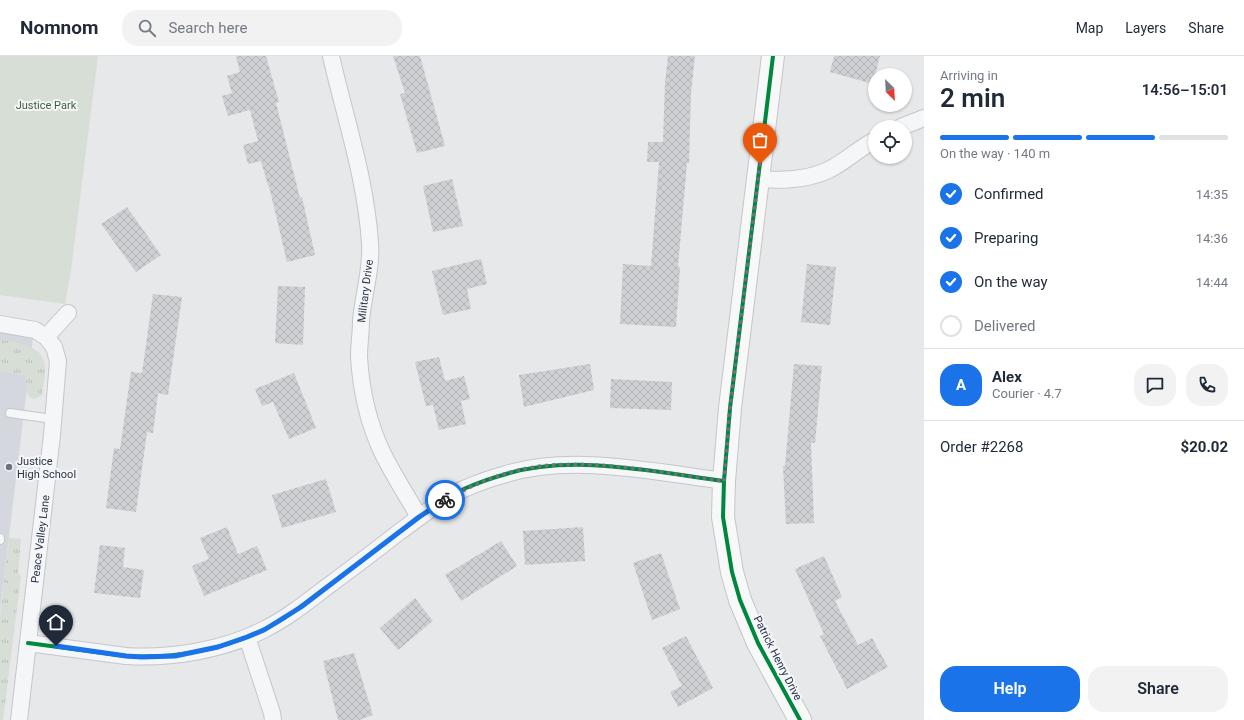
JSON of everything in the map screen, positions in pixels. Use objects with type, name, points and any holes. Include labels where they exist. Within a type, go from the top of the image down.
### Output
[{"type":"street","name":"Military Drive","points":[[331,56],[367,211],[370,262],[361,318],[359,357],[363,388],[372,425],[383,454],[419,517]]},
{"type":"street","name":"Patrick Henry Drive","points":[[773,56],[730,408],[724,481],[723,517],[732,572],[740,600],[758,643],[800,720]]},
{"type":"street","points":[[912,123],[924,118]]},
{"type":"street","points":[[758,180],[784,181],[809,177],[833,168],[868,144]]},
{"type":"street","points":[[0,324],[34,330],[46,337],[68,313]]},
{"type":"street","name":"Peace Valley Lane","points":[[19,720],[54,419],[58,361],[54,347],[46,337]]},
{"type":"street","points":[[28,643],[142,657],[175,656],[218,647],[247,637],[264,630],[301,607],[419,517],[444,500],[466,488],[504,474],[542,466],[586,464],[724,481]]},
{"type":"street","points":[[247,637],[273,720]]},
{"type":"lane","points":[[10,413],[54,419]]},
{"type":"shaded area","name":"Justice High School","points":[[0,317],[35,322],[0,611]]},
{"type":"green space","name":"Justice Park","points":[[0,56],[98,56],[71,270],[65,304],[0,295]]},
{"type":"green space","points":[[0,340],[28,346],[39,353],[45,366],[42,395],[34,399],[29,397],[26,377],[0,371]]},
{"type":"green space","points":[[9,538],[21,539],[18,573],[21,576],[3,720],[0,720],[0,615]]},
{"type":"building","points":[[236,56],[266,56],[279,102],[276,103],[300,198],[302,197],[315,255],[287,262],[269,186],[261,161],[248,164],[243,145],[258,141],[250,110],[228,116],[222,96],[232,93],[227,76],[240,72]]},
{"type":"building","points":[[393,56],[420,56],[445,146],[417,153],[400,94],[405,93]]},
{"type":"building","points":[[668,56],[695,56],[691,93],[689,163],[687,163],[678,267],[680,267],[676,327],[620,324],[623,264],[651,266],[659,162],[647,162],[648,142],[663,142],[665,83]]},
{"type":"building","points":[[834,56],[880,56],[877,68],[868,68],[868,83],[830,72]]},
{"type":"building","points":[[452,179],[463,226],[433,232],[423,186]]},
{"type":"building","points":[[127,207],[161,255],[136,272],[101,224]]},
{"type":"building","points":[[481,259],[487,284],[467,289],[471,309],[443,315],[432,271]]},
{"type":"building","points":[[807,264],[836,267],[830,325],[801,322]]},
{"type":"building","points":[[278,286],[305,287],[303,345],[275,343]]},
{"type":"building","points":[[153,294],[182,297],[168,395],[158,393],[153,433],[147,432],[136,512],[106,508],[114,448],[120,449],[131,372],[142,373]]},
{"type":"building","points":[[439,357],[445,381],[464,376],[470,399],[461,401],[466,424],[439,430],[433,405],[426,406],[415,362]]},
{"type":"building","points":[[590,364],[594,390],[524,407],[519,375]]},
{"type":"building","points":[[794,364],[822,366],[815,443],[811,443],[814,523],[786,524],[783,466],[785,466]]},
{"type":"building","points":[[294,373],[316,428],[289,439],[273,402],[262,406],[255,389]]},
{"type":"building","points":[[611,379],[672,382],[671,410],[610,408]]},
{"type":"building","points":[[326,479],[336,512],[282,528],[272,495]]},
{"type":"building","points":[[227,527],[238,554],[257,546],[267,570],[204,596],[192,566],[209,559],[200,538]]},
{"type":"building","points":[[583,527],[585,561],[525,565],[523,531]]},
{"type":"building","points":[[501,541],[517,566],[461,601],[445,575]]},
{"type":"building","points":[[100,545],[125,548],[123,567],[144,570],[140,598],[94,593]]},
{"type":"building","points":[[661,553],[680,609],[652,620],[633,563]]},
{"type":"building","points":[[824,556],[842,597],[835,601],[858,645],[872,638],[888,667],[847,689],[820,636],[824,634],[795,569]]},
{"type":"building","points":[[415,598],[433,621],[398,650],[380,628]]},
{"type":"building","points":[[686,636],[713,688],[678,707],[670,692],[682,686],[662,648]]},
{"type":"building","points":[[354,653],[373,715],[359,720],[338,720],[323,661]]},
{"type":"cycle path","points":[[773,56],[730,408],[724,481],[723,517],[732,572],[740,600],[758,643],[800,720]]},
{"type":"cycle path","points":[[28,643],[143,657],[196,652],[231,643],[272,626],[448,497],[466,488],[498,476],[556,465],[584,465],[641,469],[724,481]]},
{"type":"way so far","points":[[445,500],[466,488],[504,474],[542,466],[586,464],[724,481],[730,408],[760,164]]},
{"type":"place","name":"Justice High School","points":[[9,467]]},
{"type":"route","points":[[56,646],[126,656],[175,656],[218,647],[247,637],[264,630],[301,607],[419,517],[445,500]]}]
